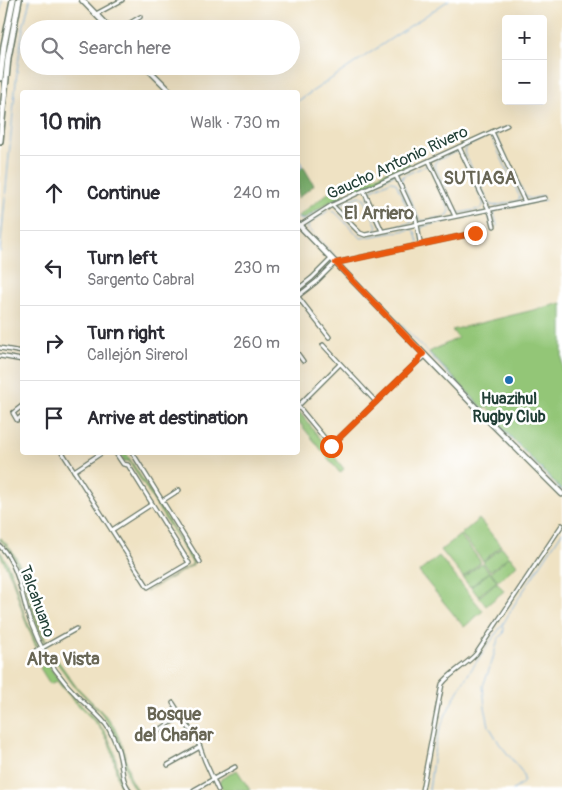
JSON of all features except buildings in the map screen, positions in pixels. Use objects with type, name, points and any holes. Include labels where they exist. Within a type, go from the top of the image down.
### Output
[{"type":"main road","points":[[0,78],[13,0]]},
{"type":"main road","points":[[0,141],[9,50],[19,0]]},
{"type":"main road","points":[[82,0],[102,20]]},
{"type":"main road","points":[[154,75],[168,90]]},
{"type":"main road","points":[[300,227],[562,494]]},
{"type":"street","points":[[96,14],[122,0]]},
{"type":"street","points":[[135,20],[140,17]]},
{"type":"street","name":"Gaucho Antonio Rivero","points":[[300,224],[332,206],[507,125]]},
{"type":"street","points":[[492,132],[524,202]]},
{"type":"street","points":[[459,147],[489,209],[494,226]]},
{"type":"street","points":[[430,160],[455,216]]},
{"type":"street","points":[[396,176],[416,219],[420,242]]},
{"type":"street","points":[[364,191],[382,232]]},
{"type":"street","points":[[332,206],[360,233],[365,235],[545,198]]},
{"type":"street","points":[[300,287],[333,261],[475,233]]},
{"type":"street","points":[[300,294],[316,282],[333,261]]},
{"type":"street","points":[[300,299],[329,336]]},
{"type":"street","points":[[323,345],[376,402]]},
{"type":"street","points":[[0,348],[20,352]]},
{"type":"street","points":[[300,408],[331,446],[421,360],[424,354]]},
{"type":"street","points":[[0,356],[20,360]]},
{"type":"street","points":[[300,357],[303,361]]},
{"type":"street","points":[[300,404],[340,364]]},
{"type":"street","points":[[20,408],[13,413],[17,420],[20,418]]},
{"type":"street","points":[[64,455],[148,587],[189,563],[128,465],[122,464],[117,455]]},
{"type":"street","points":[[74,472],[99,455]]},
{"type":"street","points":[[134,455],[200,562]]},
{"type":"street","points":[[162,501],[179,490]]},
{"type":"street","points":[[112,530],[152,504]]},
{"type":"street","points":[[422,790],[444,680],[469,662],[476,654],[562,524]]},
{"type":"street","name":"Talcahuano","points":[[0,546],[14,567],[27,612],[42,648],[68,686],[108,728],[116,743],[124,781],[129,790]]},
{"type":"street","points":[[33,653],[76,629]]},
{"type":"street","points":[[173,703],[198,742],[218,790]]},
{"type":"street","points":[[153,734],[182,716]]},
{"type":"street","points":[[168,765],[200,747]]},
{"type":"street","points":[[194,790],[235,767]]},
{"type":"green space","points":[[409,161],[410,165],[358,189],[353,180],[356,178],[359,184]]},
{"type":"green space","points":[[303,166],[314,185],[300,196],[300,169]]},
{"type":"green space","points":[[340,184],[342,187],[339,189],[344,195],[303,219],[300,218],[300,214]]},
{"type":"green space","name":"Huazihul Rugby Club","points":[[562,303],[562,490],[496,422],[496,416],[489,408],[484,409],[429,352],[458,338],[452,330]]},
{"type":"green space","points":[[300,413],[344,469],[340,473],[300,423]]},
{"type":"green space","points":[[121,455],[127,455],[194,562],[193,565],[146,592],[193,564],[129,461],[124,461]]},
{"type":"green space","points":[[479,519],[501,546],[483,561],[461,534]]},
{"type":"green space","points":[[460,535],[481,562],[463,577],[441,550]]},
{"type":"green space","points":[[0,538],[18,561],[45,642],[17,563]]},
{"type":"green space","points":[[502,547],[509,556],[490,571],[483,562]]},
{"type":"green space","points":[[0,551],[14,579],[38,646],[36,647],[25,620],[12,578]]},
{"type":"green space","points":[[439,556],[483,611],[464,627],[419,572]]},
{"type":"green space","points":[[510,556],[517,565],[498,581],[491,572]]},
{"type":"green space","points":[[482,563],[489,572],[470,587],[463,578]]},
{"type":"green space","points":[[490,572],[497,581],[478,596],[471,587]]},
{"type":"green space","points":[[497,582],[504,591],[486,606],[479,597]]},
{"type":"green space","points":[[56,658],[75,685],[105,715],[114,727],[123,747],[131,781],[137,790],[135,790],[128,779],[122,749],[113,730],[101,713],[74,686],[54,659]]},
{"type":"green space","points":[[47,663],[65,689],[95,719],[105,732],[114,750],[119,778],[124,790],[122,790],[119,784],[111,747],[105,736],[57,681],[50,684],[40,668]]},
{"type":"green space","points":[[237,770],[250,790],[223,790],[220,784],[221,779]]},
{"type":"waterway","points":[[0,15],[2,0]]},
{"type":"waterway","points":[[25,20],[30,0]]},
{"type":"waterway","points":[[300,100],[449,0]]},
{"type":"waterway","points":[[0,252],[20,50]]},
{"type":"waterway","points":[[509,127],[498,131],[496,136],[525,196],[530,199],[543,196]]},
{"type":"waterway","points":[[489,136],[492,138],[520,197],[518,201],[494,206],[489,204],[464,152],[466,147],[489,136]]},
{"type":"waterway","points":[[456,152],[460,153],[484,204],[481,209],[460,213],[455,211],[434,165],[436,161],[456,152]]},
{"type":"waterway","points":[[300,160],[302,167],[300,169]]},
{"type":"waterway","points":[[426,166],[430,167],[450,211],[447,216],[423,221],[419,219],[401,181],[403,176],[426,166]]},
{"type":"waterway","points":[[300,219],[304,220],[337,200],[410,167]]},
{"type":"waterway","points":[[392,181],[396,183],[413,219],[411,223],[386,229],[383,227],[368,196],[370,191],[392,181]]},
{"type":"waterway","points":[[360,196],[364,198],[377,226],[375,231],[362,232],[340,210],[341,204],[360,196]]},
{"type":"waterway","points":[[497,226],[494,214],[496,210],[545,200]]},
{"type":"waterway","points":[[339,260],[308,229],[308,224],[329,210],[335,212],[361,238],[412,229],[418,242]]},
{"type":"waterway","points":[[422,241],[420,231],[423,226],[485,213],[489,215],[492,227]]},
{"type":"waterway","points":[[343,264],[484,411]]},
{"type":"waterway","points":[[496,422],[562,491]]},
{"type":"waterway","points":[[513,790],[522,783],[524,779],[522,772],[499,743],[489,726],[483,686],[498,639],[503,634],[503,624],[562,532]]},
{"type":"waterway","points":[[429,790],[435,746],[444,718],[467,677],[502,625]]},
{"type":"place","name":"Huazihul Rugby Club","points":[[509,380]]},
{"type":"district","name":"SUTIAGA","points":[[480,178]]},
{"type":"district","name":"El Arriero","points":[[379,213]]},
{"type":"district","name":"Alta Vista","points":[[63,659]]},
{"type":"district","name":"Bosque del Chañar","points":[[174,724]]},
{"type":"route","points":[[331,446],[423,354],[336,263],[475,233]]}]
